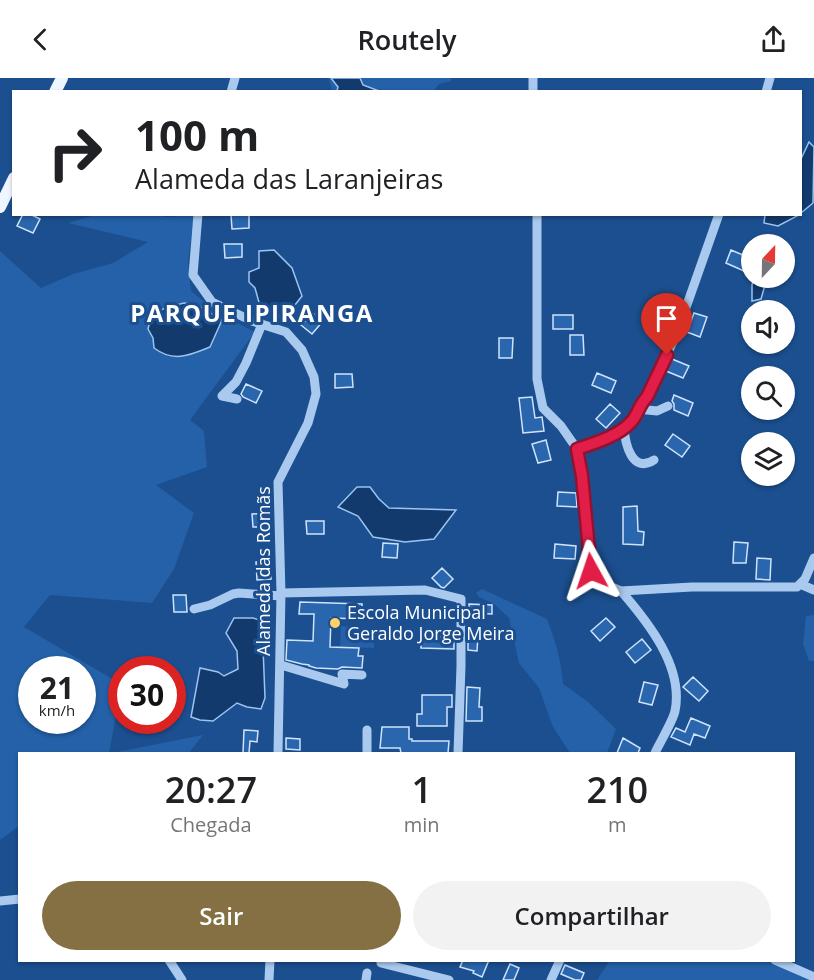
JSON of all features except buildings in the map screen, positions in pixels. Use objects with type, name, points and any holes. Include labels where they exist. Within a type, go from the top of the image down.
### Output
[{"type":"main road","points":[[0,207],[12,181]]},
{"type":"street","name":"Alameda das Romãs","points":[[198,216],[193,275],[212,302],[257,323],[286,332],[302,350],[314,377],[316,394],[308,423],[278,482],[281,594],[278,752]]},
{"type":"street","points":[[537,216],[537,379],[543,408],[561,426],[577,449],[582,476],[591,571],[597,581],[621,591],[692,587],[799,586],[814,590]]},
{"type":"street","points":[[577,449],[606,439],[635,418],[677,333],[718,216]]},
{"type":"street","points":[[237,399],[222,396],[236,382],[246,363],[257,323]]},
{"type":"street","points":[[638,409],[657,411],[668,406]]},
{"type":"street","points":[[624,428],[625,441],[633,460],[639,463],[649,463],[654,460]]},
{"type":"street","points":[[799,586],[805,579],[814,558]]},
{"type":"street","points":[[194,609],[239,593],[425,590],[461,599],[458,752]]},
{"type":"street","points":[[621,591],[662,647],[674,675],[675,714],[656,752]]},
{"type":"street","points":[[280,664],[344,684],[342,674],[362,675]]},
{"type":"street","points":[[367,730],[367,752]]},
{"type":"street","points":[[0,900],[18,899]]},
{"type":"street","points":[[170,962],[182,980]]},
{"type":"street","points":[[269,980],[270,962]]},
{"type":"street","points":[[551,980],[559,962]]},
{"type":"street","points":[[780,962],[814,977]]},
{"type":"street","points":[[381,963],[449,980]]},
{"type":"shaded area","points":[[329,78],[451,78],[451,81],[439,84],[435,90],[332,90]]},
{"type":"shaded area","points":[[331,78],[360,78],[363,85],[376,90],[337,90],[338,87]]},
{"type":"shaded area","points":[[809,142],[814,147],[813,203],[802,212],[802,157]]},
{"type":"shaded area","points":[[92,216],[194,216],[188,262],[191,291],[221,315],[255,332],[190,420],[204,431],[207,467],[156,485],[194,513],[174,569],[152,603],[50,595],[24,627],[73,656],[18,656],[18,734],[96,734],[96,669],[108,676],[108,734],[113,734],[109,752],[18,752],[18,827],[0,840],[0,251],[41,288],[73,274],[113,263],[148,242],[68,223]]},
{"type":"shaded area","points":[[765,216],[797,216],[778,226],[764,223]]},
{"type":"shaded area","points":[[274,250],[292,268],[302,296],[291,310],[280,316],[260,306],[255,288],[249,282],[249,272],[259,268],[259,251]]},
{"type":"shaded area","points":[[752,288],[764,288],[761,299],[752,300]]},
{"type":"shaded area","points":[[184,303],[197,305],[222,320],[210,347],[182,356],[161,353],[154,348],[153,338],[148,329],[151,316],[165,308]]},
{"type":"shaded area","points":[[357,487],[370,487],[389,508],[456,510],[434,539],[405,542],[373,537],[358,516],[338,507]]},
{"type":"shaded area","points":[[482,589],[547,619],[558,651],[563,684],[587,701],[616,729],[607,752],[569,752],[553,727],[539,688],[519,663],[509,618],[494,604],[479,597],[476,593]]},
{"type":"shaded area","points":[[814,615],[814,661],[809,661],[803,644],[806,616]]},
{"type":"shaded area","points":[[234,618],[253,618],[262,621],[265,698],[261,709],[237,703],[213,721],[191,717],[200,668],[218,672],[224,676],[238,669],[237,651],[226,633]]},
{"type":"shaded area","points":[[341,626],[374,628],[374,648],[340,647]]},
{"type":"shaded area","points":[[203,735],[190,752],[117,752]]},
{"type":"shaded area","points":[[609,962],[787,962],[814,980],[597,980]]},
{"type":"place","name":"Escola Municipal Geraldo Jorge Meira","points":[[335,623]]},
{"type":"district","name":"PARQUE IPIRANGA","points":[[252,314]]},
{"type":"route","points":[[591,571],[582,476],[577,449],[606,439],[635,418],[667,355]]}]
